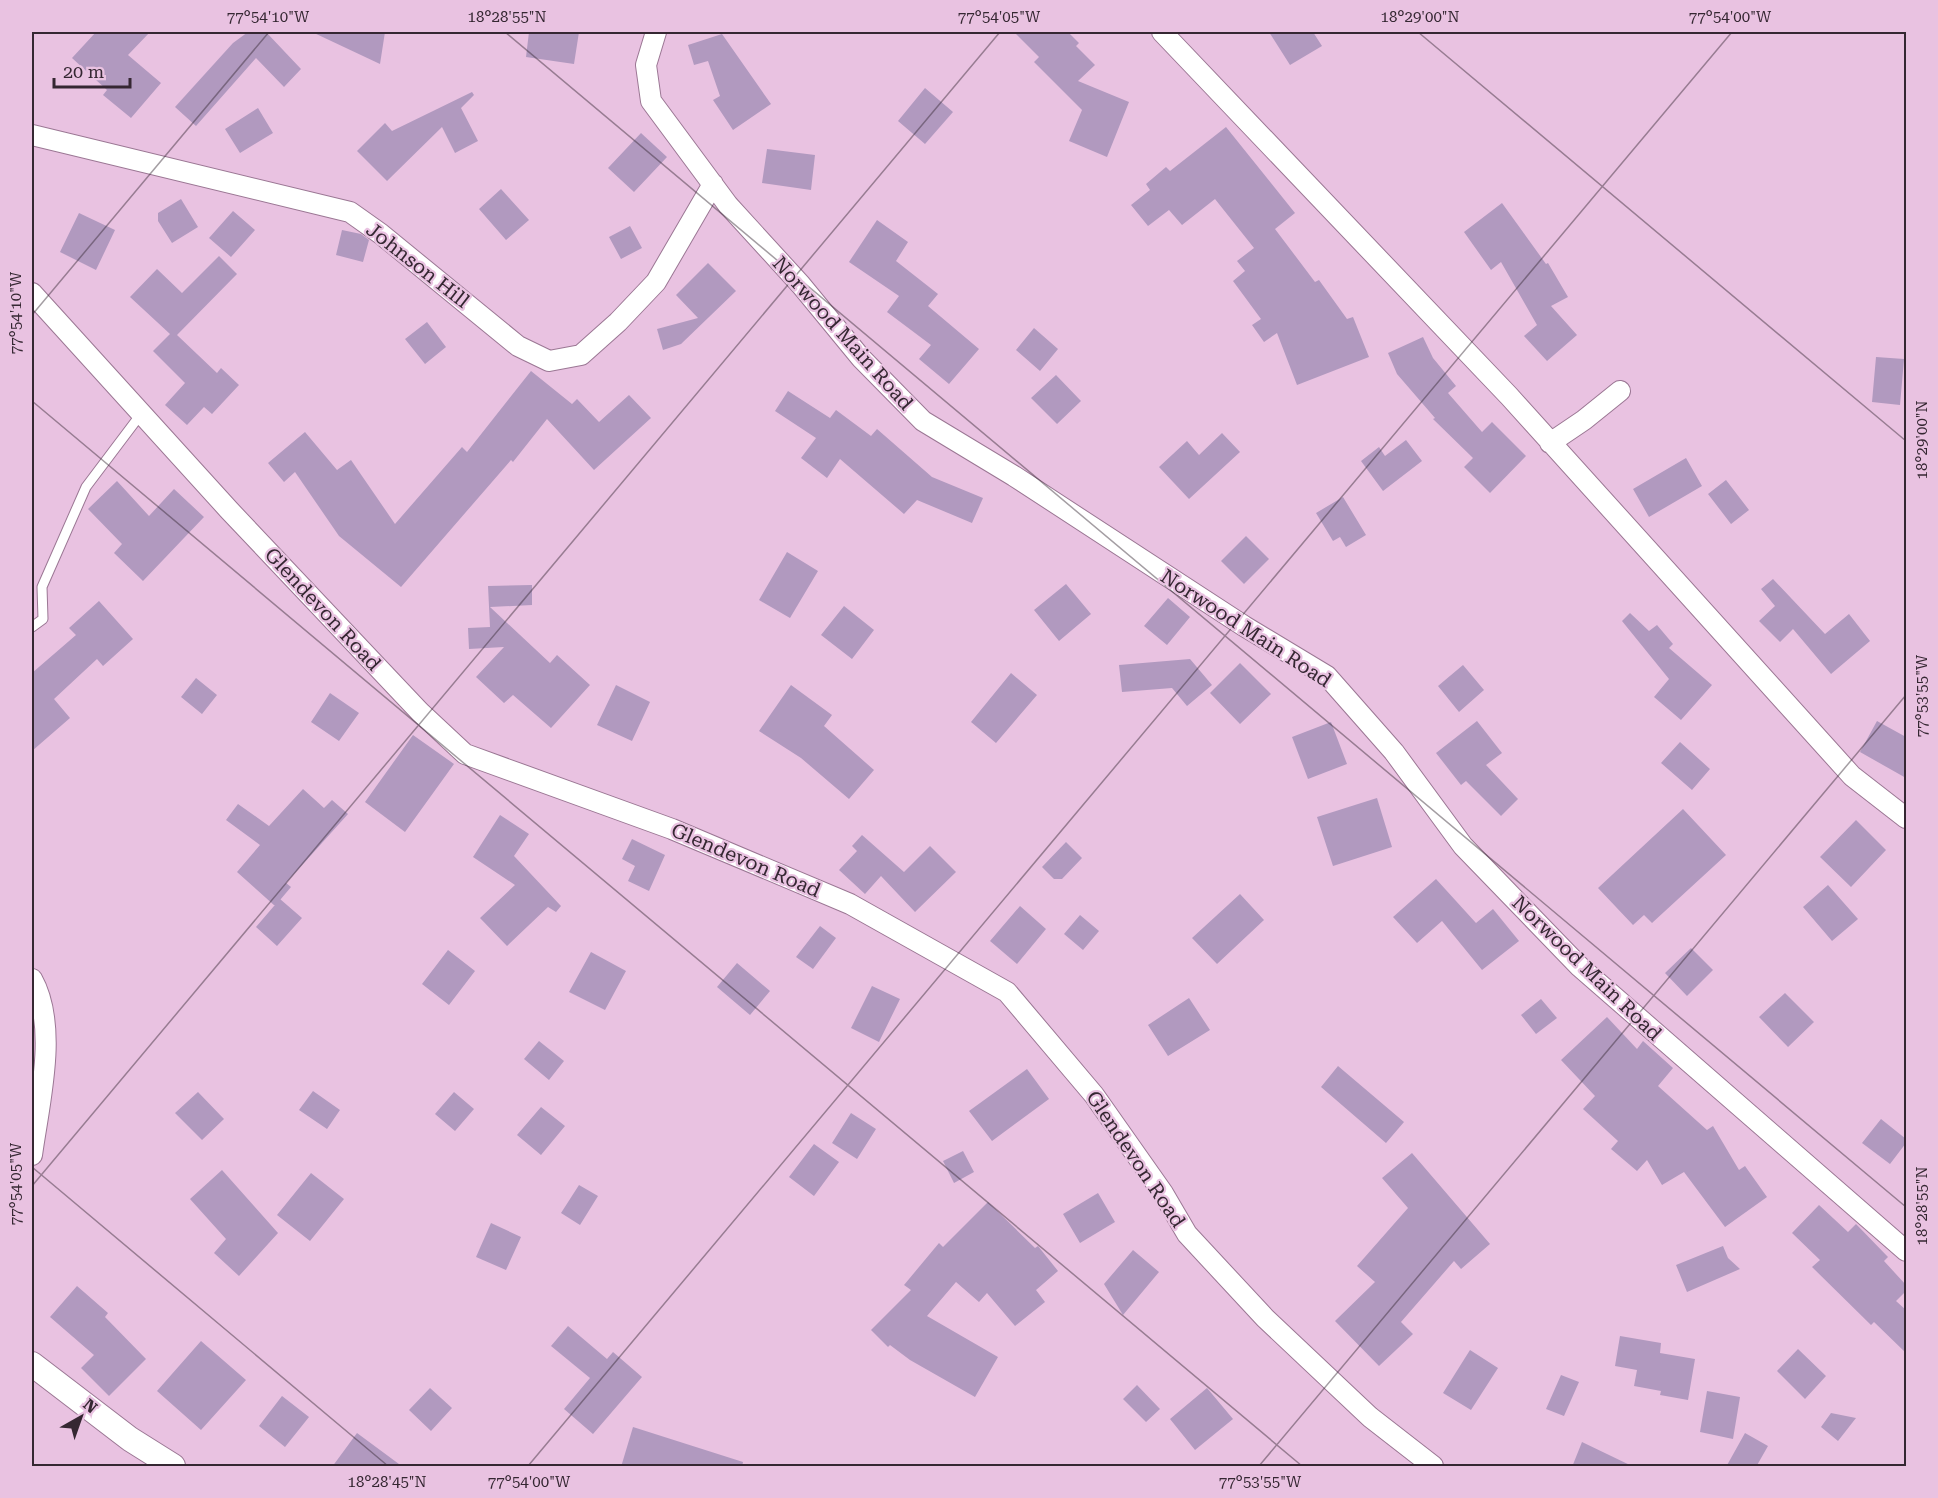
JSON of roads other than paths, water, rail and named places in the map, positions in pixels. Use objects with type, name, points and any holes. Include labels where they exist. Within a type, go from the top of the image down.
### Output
[{"type":"street","name":"Norwood Main Road","points":[[656,32],[646,65],[651,101],[728,205],[801,285],[861,358],[923,421],[1014,476],[1234,620],[1327,676],[1394,752],[1463,846],[1580,967],[1906,1251]]},
{"type":"street","points":[[1162,32],[1550,443],[1852,776],[1906,818]]},
{"type":"street","name":"Johnson Hill","points":[[32,135],[350,212],[381,234],[518,346],[549,361],[581,354],[618,322],[656,282],[713,184]]},
{"type":"street","name":"Glendevon Road","points":[[32,293],[141,414],[420,712],[465,754],[672,829],[850,904],[1007,992],[1094,1095],[1163,1193],[1187,1234],[1265,1318],[1370,1417],[1433,1467]]},
{"type":"street","points":[[1550,443],[1584,420],[1620,391]]},
{"type":"street","points":[[32,979],[45,1026],[44,1071],[32,1155]]},
{"type":"street","points":[[32,1364],[130,1439],[173,1467]]},
{"type":"lane","points":[[32,627],[43,619],[42,587],[86,487],[141,414]]}]
